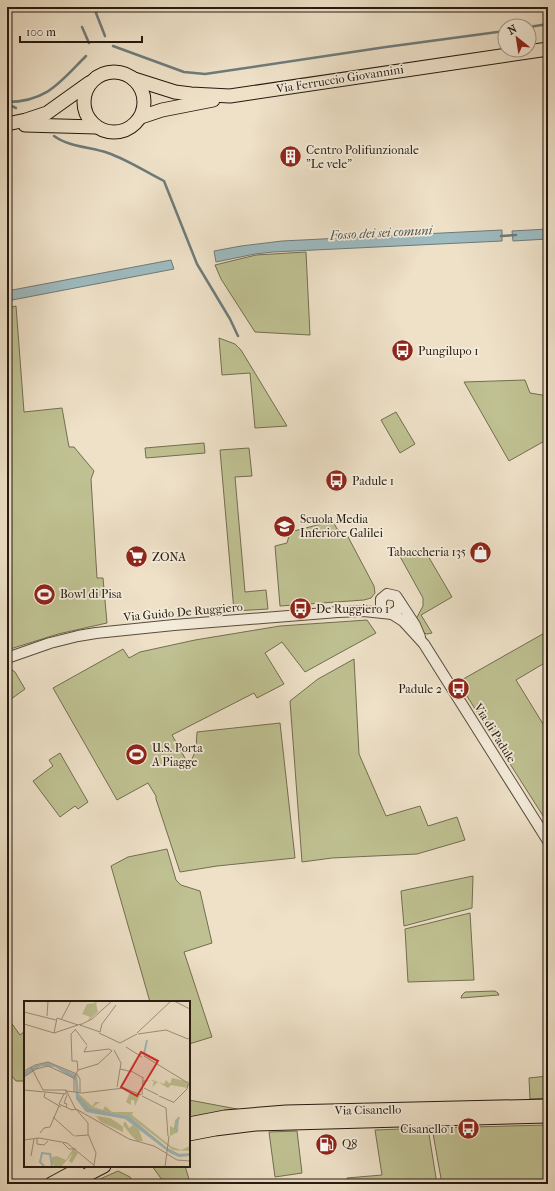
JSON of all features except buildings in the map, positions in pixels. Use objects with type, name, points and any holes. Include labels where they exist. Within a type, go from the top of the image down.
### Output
[{"type":"main road","name":"Via Ferruccio Giovannini","points":[[134,79],[175,92],[230,96],[548,49]]},
{"type":"main road","points":[[111,72],[125,74],[134,79],[144,96],[144,105],[141,116],[133,126],[121,132],[109,132],[96,127],[7,124],[48,113],[102,74],[111,72]]},
{"type":"main road","points":[[94,80],[85,92],[83,104],[86,116],[96,127]]},
{"type":"main road","points":[[141,116],[162,110],[230,96]]},
{"type":"main road","name":"Via Cisanello","points":[[190,1124],[225,1117],[286,1112],[548,1106]]},
{"type":"main road","name":"Via Cisanello","points":[[190,1134],[256,1124],[548,1116]]},
{"type":"main road","points":[[51,1184],[84,1167]]},
{"type":"main road","points":[[69,1184],[102,1167]]},
{"type":"street","points":[[390,594],[396,596],[400,601],[399,609],[388,613],[381,608],[380,602],[383,597],[390,594]]},
{"type":"street","name":"Via di Padule","points":[[400,601],[415,625],[420,639]]},
{"type":"street","name":"Via Guido De Ruggiero","points":[[364,611],[380,602]]},
{"type":"street","name":"Via Guido De Ruggiero","points":[[7,658],[59,641],[78,636],[105,632],[271,617],[364,611],[388,613]]},
{"type":"street","name":"Via di Padule","points":[[388,613],[403,621],[420,639],[548,841]]},
{"type":"green space","points":[[306,252],[310,335],[255,332],[221,279],[215,265],[256,255]]},
{"type":"green space","points":[[16,306],[24,412],[62,408],[69,447],[74,447],[94,471],[91,479],[97,578],[103,578],[107,623],[58,634],[7,650],[7,308]]},
{"type":"green space","points":[[219,338],[235,344],[241,350],[287,426],[255,428],[250,373],[222,375]]},
{"type":"green space","points":[[525,380],[530,393],[548,396],[548,439],[509,461],[464,382]]},
{"type":"green space","points":[[396,412],[415,444],[400,453],[381,420]]},
{"type":"green space","points":[[204,443],[205,453],[146,458],[145,448]]},
{"type":"green space","points":[[249,448],[252,476],[235,477],[245,592],[266,590],[268,609],[234,611],[220,450]]},
{"type":"green space","points":[[333,521],[337,529],[346,533],[374,586],[375,593],[371,598],[364,600],[280,606],[275,546],[287,543],[290,532]]},
{"type":"green space","points":[[424,549],[452,597],[421,615],[432,633],[427,634],[424,633],[416,619],[423,606],[423,598],[398,553],[401,551]]},
{"type":"green space","name":"U.S. Porta A Piagge","points":[[367,620],[376,633],[305,672],[282,642],[265,653],[284,684],[257,698],[254,693],[172,735],[186,760],[190,763],[196,750],[197,732],[280,723],[295,858],[217,866],[180,872],[156,796],[148,783],[117,800],[53,688],[123,649],[129,658],[140,652],[195,640],[280,626]]},
{"type":"green space","points":[[548,631],[548,661],[516,680],[548,732],[548,817],[545,819],[458,682]]},
{"type":"green space","points":[[354,659],[359,754],[386,816],[420,806],[428,826],[457,817],[465,840],[417,854],[332,858],[302,862],[290,701],[318,679]]},
{"type":"green space","points":[[11,669],[15,672],[25,689],[7,702],[7,670]]},
{"type":"green space","points":[[60,753],[88,802],[78,809],[75,806],[60,817],[33,781],[53,766],[49,760]]},
{"type":"green space","points":[[167,849],[176,880],[181,885],[200,891],[212,943],[184,952],[212,1037],[190,1044],[190,1001],[150,1001],[111,866],[128,857]]},
{"type":"green space","points":[[473,876],[472,908],[404,926],[401,891]]},
{"type":"green space","points":[[470,913],[474,980],[408,982],[405,929]]},
{"type":"green space","points":[[495,991],[499,995],[461,998],[465,992]]},
{"type":"green space","points":[[7,1017],[20,1035],[24,1032],[24,1081],[16,1081],[7,1070]]},
{"type":"green space","points":[[548,1076],[548,1098],[530,1099],[529,1078]]},
{"type":"green space","points":[[190,1100],[237,1109],[190,1118]]},
{"type":"green space","points":[[548,1125],[548,1184],[442,1184],[432,1128]]},
{"type":"green space","points":[[428,1128],[437,1184],[307,1184],[382,1175],[375,1130]]},
{"type":"green space","points":[[297,1131],[302,1173],[275,1177],[269,1132]]},
{"type":"green space","points":[[153,1167],[185,1167],[189,1179],[181,1182],[181,1184],[165,1184]]},
{"type":"green space","points":[[118,1171],[130,1177],[135,1184],[89,1184]]},
{"type":"water","points":[[548,229],[548,239],[513,241],[512,231]]},
{"type":"water","points":[[502,230],[502,241],[273,252],[216,262],[214,251],[282,241]]},
{"type":"water","points":[[171,260],[174,269],[7,301],[7,291]]},
{"type":"waterway","points":[[98,7],[96,13],[105,36]]},
{"type":"waterway","points":[[537,26],[548,24]]},
{"type":"waterway","points":[[82,27],[89,43]]},
{"type":"waterway","points":[[113,46],[184,72],[205,74],[497,32]]},
{"type":"waterway","points":[[7,102],[33,98],[52,89],[86,56]]},
{"type":"waterway","points":[[7,104],[16,108]]},
{"type":"waterway","points":[[54,136],[66,142],[115,156],[164,181],[197,264],[230,319],[238,336]]},
{"type":"waterway","name":"Fosso dei sei comuni","points":[[501,236],[516,235]]},
{"type":"place","name":"Centro Polifunzionale \"Le vele\"","points":[[290,157]]},
{"type":"place","name":"Pungilupo 1","points":[[403,351]]},
{"type":"place","name":"Padule 1","points":[[336,481]]},
{"type":"place","name":"Scuola Media Inferiore Galilei","points":[[285,526]]},
{"type":"place","name":"Tabaccheria 135","points":[[481,552]]},
{"type":"place","name":"ZONA","points":[[137,557]]},
{"type":"place","name":"Bowl di Pisa","points":[[45,594]]},
{"type":"place","name":"De Ruggiero 1","points":[[300,609]]},
{"type":"place","name":"Padule 2","points":[[458,689]]},
{"type":"place","name":"U.S. Porta A Piagge","points":[[137,755]]},
{"type":"place","name":"Cisanello 1","points":[[469,1129]]},
{"type":"place","name":"Q8","points":[[327,1144]]}]
